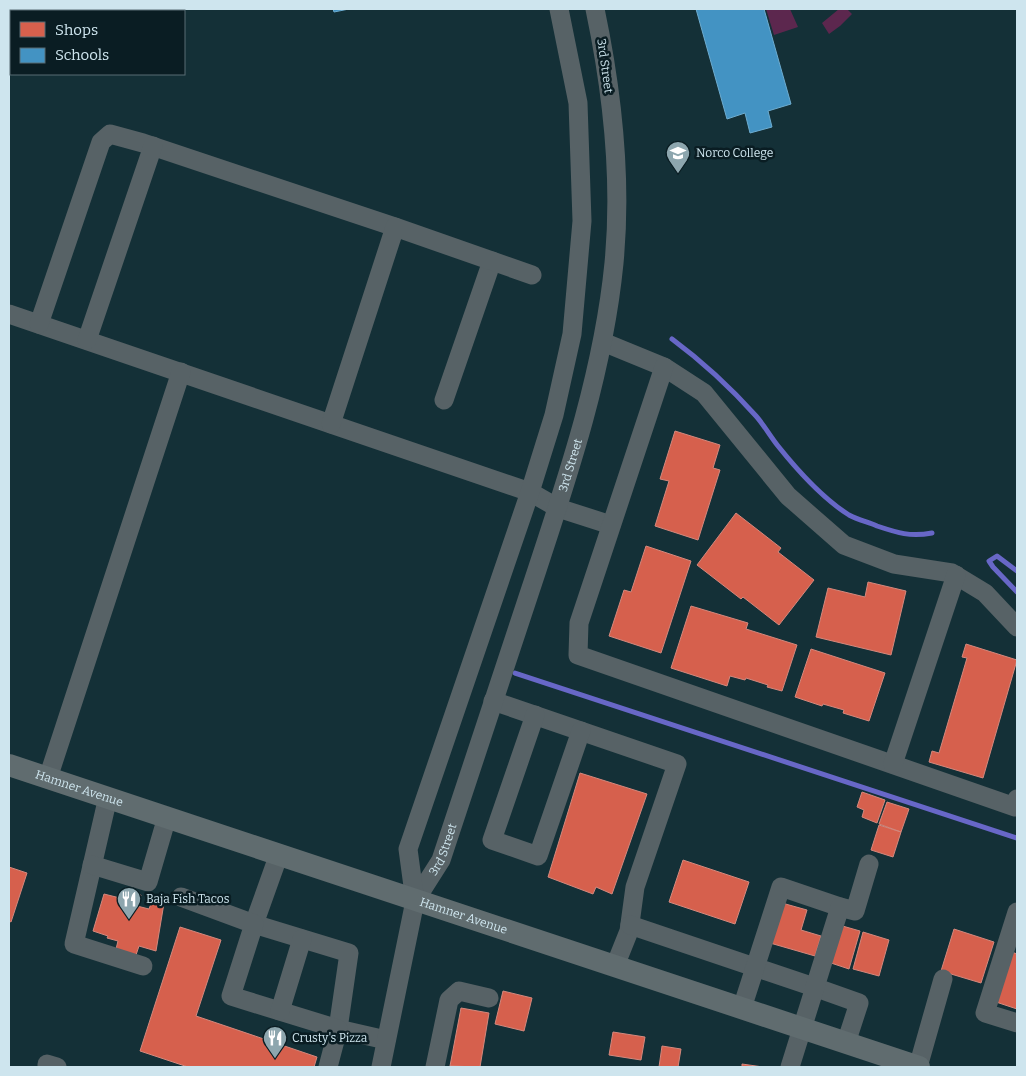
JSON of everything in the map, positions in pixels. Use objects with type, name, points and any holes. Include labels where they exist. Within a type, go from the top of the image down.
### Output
[{"type":"main road","name":"Hamner Avenue","points":[[9,765],[919,1067]]},
{"type":"street","name":"3rd Street","points":[[381,1067],[415,901],[408,849],[530,492],[554,415],[572,334],[582,230],[578,103],[559,9]]},
{"type":"street","name":"3rd Street","points":[[415,901],[441,860],[558,508],[603,342],[614,263],[617,206],[612,122],[595,9]]},
{"type":"street","points":[[38,324],[101,142],[110,134],[153,146],[532,275]]},
{"type":"street","points":[[86,340],[153,146]]},
{"type":"street","points":[[331,424],[395,227]]},
{"type":"street","points":[[444,400],[492,262]]},
{"type":"street","points":[[10,317],[86,340],[530,492],[558,508],[611,524]]},
{"type":"street","points":[[603,342],[664,367],[704,393],[788,496],[844,545],[894,564],[952,573],[984,593],[1017,627]]},
{"type":"street","points":[[664,367],[579,623],[578,655],[1015,807],[1017,799]]},
{"type":"street","points":[[48,778],[181,372]]},
{"type":"street","points":[[893,764],[956,575]]},
{"type":"street","points":[[493,700],[677,764],[635,887],[630,925],[615,966]]},
{"type":"street","points":[[535,715],[492,840],[538,856],[581,731]]},
{"type":"street","points":[[108,797],[74,944],[142,966]]},
{"type":"street","points":[[92,865],[148,882],[167,817]]},
{"type":"street","points":[[279,854],[231,996],[338,1029],[386,1040]]},
{"type":"street","points":[[742,1008],[780,887],[855,911],[869,864]]},
{"type":"street","points":[[181,897],[254,924],[350,953],[338,1029],[328,1067]]},
{"type":"street","points":[[790,1067],[840,907]]},
{"type":"street","points":[[1017,912],[985,1013],[1017,1023]]},
{"type":"street","points":[[630,925],[859,1003],[846,1043]]},
{"type":"street","points":[[280,1011],[302,938]]},
{"type":"street","points":[[919,1067],[943,979]]},
{"type":"street","points":[[436,1067],[449,1000],[460,991],[489,998]]},
{"type":"street","points":[[47,1067],[48,1064],[57,1067]]},
{"type":"shaded area","points":[[766,9],[790,9],[798,27],[774,35]]},
{"type":"shaded area","points":[[839,9],[847,9],[852,14],[829,34],[822,23]]},
{"type":"building: Shops","points":[[675,431],[720,445],[713,468],[720,470],[698,540],[655,526],[669,481],[660,479]]},
{"type":"building: Shops","points":[[736,513],[781,548],[778,552],[814,580],[779,625],[697,565]]},
{"type":"building: Shops","points":[[646,546],[691,561],[661,653],[609,636],[624,590],[631,592]]},
{"type":"building: Shops","points":[[868,582],[906,591],[891,655],[816,637],[828,588],[865,597]]},
{"type":"building: Shops","points":[[691,606],[748,623],[746,629],[797,645],[782,691],[746,678],[745,680],[730,676],[727,686],[671,668]]},
{"type":"building: Shops","points":[[966,644],[1017,660],[983,778],[929,762],[932,751],[939,753],[967,658],[962,657]]},
{"type":"building: Shops","points":[[811,649],[885,673],[869,721],[843,713],[844,710],[823,704],[822,706],[795,697]]},
{"type":"building: Shops","points":[[580,773],[647,794],[612,894],[596,887],[593,894],[548,877]]},
{"type":"building: Shops","points":[[862,792],[885,800],[877,823],[862,817],[864,810],[857,807]]},
{"type":"building: Shops","points":[[887,802],[909,809],[901,832],[879,824]]},
{"type":"building: Shops","points":[[879,825],[901,832],[893,857],[871,850]]},
{"type":"building: Shops","points":[[683,860],[749,882],[735,924],[669,902]]},
{"type":"building: Shops","points":[[9,867],[27,873],[11,922],[9,921]]},
{"type":"building: Shops","name":"Baja Fish Tacos","points":[[123,890],[141,895],[137,906],[149,909],[152,901],[164,903],[156,951],[139,946],[136,955],[116,949],[118,941],[93,931],[104,894],[120,898]]},
{"type":"building: Shops","points":[[782,903],[807,910],[801,930],[821,936],[815,956],[770,943]]},
{"type":"building: Shops","points":[[839,925],[860,931],[849,969],[828,962]]},
{"type":"building: Shops","points":[[180,927],[221,940],[196,1016],[317,1057],[314,1067],[188,1067],[140,1051]]},
{"type":"building: Shops","points":[[954,929],[994,942],[981,983],[941,971]]},
{"type":"building: Shops","points":[[863,932],[889,940],[879,976],[853,969]]},
{"type":"building: Shops","points":[[1012,952],[1017,954],[1017,1009],[996,1002]]},
{"type":"building: Shops","points":[[503,991],[532,998],[524,1031],[495,1024]]},
{"type":"building: Shops","points":[[461,1008],[489,1013],[480,1067],[450,1066]]},
{"type":"building: Shops","points":[[613,1032],[645,1037],[641,1060],[609,1055]]},
{"type":"building: Shops","points":[[662,1046],[681,1049],[678,1067],[659,1067]]},
{"type":"building: Shops","points":[[742,1064],[763,1067],[742,1067]]},
{"type":"building: Schools","points":[[333,9],[349,9],[334,12]]},
{"type":"building: Schools","points":[[696,9],[764,9],[791,104],[768,111],[772,127],[750,133],[745,113],[727,119]]},
{"type":"waterway","points":[[672,339],[736,395],[759,419],[778,446],[802,474],[839,508],[856,518],[898,532],[917,535],[932,533]]},
{"type":"waterway","points":[[1017,571],[997,556],[989,561],[1017,592]]},
{"type":"waterway","points":[[515,673],[1017,838]]},
{"type":"place","name":"Norco College","points":[[678,174]]},
{"type":"place","name":"Baja Fish Tacos","points":[[129,920]]},
{"type":"place","name":"Crusty's Pizza","points":[[275,1059]]}]
